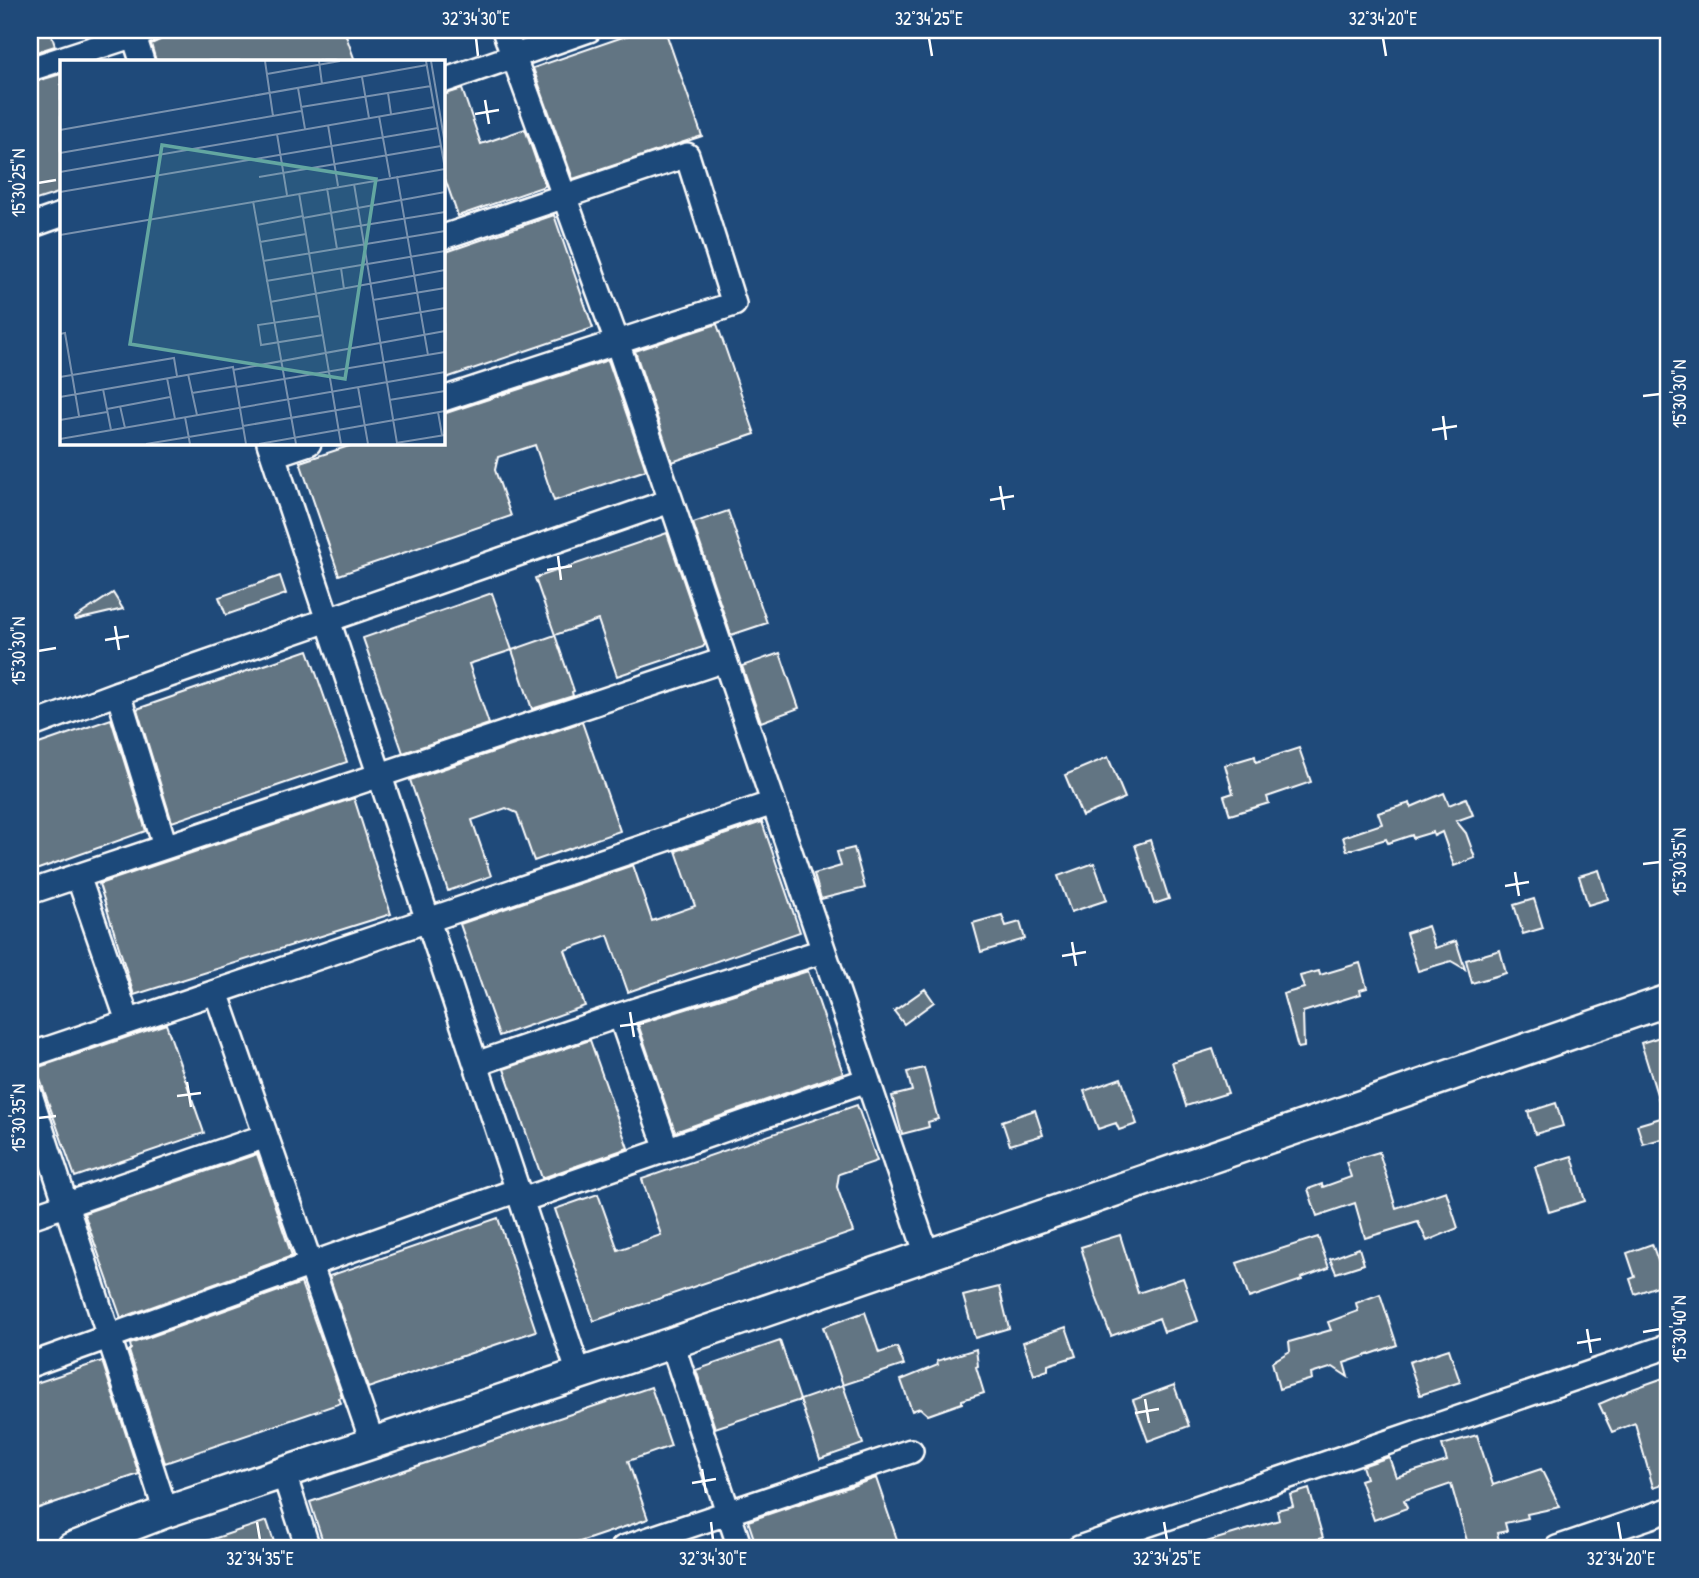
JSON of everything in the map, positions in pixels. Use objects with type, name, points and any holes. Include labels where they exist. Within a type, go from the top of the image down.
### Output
[{"type":"street","points":[[504,30],[617,342],[927,1255]]},
{"type":"street","points":[[444,81],[589,30]]},
{"type":"street","points":[[30,69],[138,32],[142,60]]},
{"type":"street","points":[[444,237],[687,155],[734,304],[444,399]]},
{"type":"street","points":[[30,226],[60,215]]},
{"type":"street","points":[[303,444],[271,449],[579,1374]]},
{"type":"street","points":[[30,726],[328,619],[670,501]]},
{"type":"street","points":[[30,892],[724,660]]},
{"type":"street","points":[[118,693],[165,846]]},
{"type":"street","points":[[30,1055],[773,803]]},
{"type":"street","points":[[78,876],[128,1021]]},
{"type":"street","points":[[476,1063],[823,951]]},
{"type":"street","points":[[216,992],[373,1444]]},
{"type":"street","points":[[72,1548],[166,1512],[672,1343],[1669,1000]]},
{"type":"street","points":[[620,1015],[667,1150]]},
{"type":"street","points":[[30,1365],[311,1264],[667,1150],[867,1080]]},
{"type":"street","points":[[30,1094],[166,1512]]},
{"type":"street","points":[[30,1217],[266,1136]]},
{"type":"street","points":[[672,1343],[740,1548]]},
{"type":"street","points":[[1079,1548],[1669,1346]]},
{"type":"street","points":[[623,1548],[911,1451]]},
{"type":"street","points":[[284,1474],[308,1548]]},
{"type":"street","points":[[1557,1548],[1669,1510]]},
{"type":"building","points":[[30,30],[50,30],[55,46],[30,54]]},
{"type":"building","points":[[176,30],[344,30],[355,60],[156,60],[151,44],[160,40],[163,34]]},
{"type":"building","points":[[643,30],[665,30],[702,136],[573,179],[533,68]]},
{"type":"building","points":[[60,74],[60,192],[30,202],[30,83]]},
{"type":"building","points":[[462,89],[481,144],[525,129],[545,186],[458,216],[444,176],[444,95]]},
{"type":"building","points":[[554,215],[593,328],[444,379],[444,253]]},
{"type":"building","points":[[717,324],[755,434],[672,462],[635,351]]},
{"type":"building","points":[[608,360],[646,470],[554,501],[535,445],[498,457],[495,470],[511,516],[339,575],[300,462],[355,444],[444,444],[444,414]]},
{"type":"building","points":[[728,511],[767,623],[731,635],[693,523]]},
{"type":"building","points":[[667,533],[705,644],[703,647],[617,676],[598,620],[555,635],[535,578]]},
{"type":"building","points":[[280,576],[286,594],[226,615],[219,597]]},
{"type":"building","points":[[113,593],[123,609],[76,620],[75,618]]},
{"type":"building","points":[[492,593],[512,650],[469,664],[489,724],[403,753],[363,638]]},
{"type":"building","points":[[555,635],[574,691],[573,696],[532,709],[512,650]]},
{"type":"building","points":[[308,650],[347,762],[172,822],[137,709]]},
{"type":"building","points":[[780,653],[799,708],[761,722],[742,666]]},
{"type":"building","points":[[111,719],[146,831],[30,872],[30,747]]},
{"type":"building","points":[[582,722],[620,831],[534,861],[517,813],[506,808],[472,820],[491,876],[448,891],[410,780]]},
{"type":"building","points":[[1299,748],[1311,782],[1267,797],[1269,803],[1230,815],[1224,796],[1233,793],[1225,765],[1255,756],[1256,762]]},
{"type":"building","points":[[1108,757],[1125,798],[1082,816],[1065,775]]},
{"type":"building","points":[[1444,793],[1449,805],[1466,798],[1473,815],[1456,821],[1466,833],[1475,858],[1454,866],[1442,832],[1434,836],[1433,832],[1413,838],[1412,835],[1388,843],[1386,839],[1347,851],[1343,837],[1382,824],[1378,813],[1410,803],[1411,807]]},
{"type":"building","points":[[354,798],[391,914],[134,995],[99,884]]},
{"type":"building","points":[[762,822],[800,932],[628,992],[608,935],[565,950],[585,1006],[499,1036],[460,924],[633,865],[652,921],[695,906],[676,851]]},
{"type":"building","points":[[1150,840],[1169,899],[1154,904],[1135,845]]},
{"type":"building","points":[[854,848],[865,888],[821,899],[814,874],[841,866],[837,852]]},
{"type":"building","points":[[1094,863],[1107,900],[1071,912],[1058,876]]},
{"type":"building","points":[[1599,870],[1608,899],[1588,905],[1579,876]]},
{"type":"building","points":[[1534,899],[1543,928],[1523,934],[1514,905]]},
{"type":"building","points":[[1002,915],[1006,926],[1020,922],[1025,939],[981,952],[973,923]]},
{"type":"building","points":[[1428,926],[1435,948],[1456,941],[1465,969],[1451,961],[1418,971],[1406,933]]},
{"type":"building","points":[[1500,950],[1506,973],[1472,983],[1466,960]]},
{"type":"building","points":[[1360,963],[1367,988],[1360,990],[1361,994],[1303,1012],[1304,1047],[1298,1048],[1283,994],[1304,988],[1300,976],[1319,971],[1320,975]]},
{"type":"building","points":[[808,971],[843,1073],[675,1132],[638,1024]]},
{"type":"building","points":[[925,989],[934,1002],[904,1024],[894,1011]]},
{"type":"building","points":[[166,1024],[204,1133],[75,1177],[36,1068]]},
{"type":"building","points":[[1669,1034],[1669,1137],[1643,1144],[1637,1125],[1664,1117],[1641,1043]]},
{"type":"building","points":[[590,1040],[628,1148],[542,1178],[504,1069]]},
{"type":"building","points":[[1213,1049],[1228,1093],[1186,1106],[1172,1062]]},
{"type":"building","points":[[924,1068],[938,1119],[928,1122],[929,1127],[902,1134],[892,1096],[912,1091],[907,1072]]},
{"type":"building","points":[[1121,1078],[1137,1124],[1119,1130],[1116,1123],[1098,1129],[1084,1091]]},
{"type":"building","points":[[1556,1103],[1563,1126],[1535,1134],[1528,1112]]},
{"type":"building","points":[[857,1105],[877,1161],[839,1174],[837,1187],[853,1232],[594,1321],[555,1209],[598,1194],[618,1250],[661,1235],[642,1179]]},
{"type":"building","points":[[1035,1110],[1043,1135],[1010,1145],[1002,1121]]},
{"type":"building","points":[[1379,1152],[1396,1208],[1446,1191],[1458,1228],[1427,1241],[1418,1222],[1365,1238],[1355,1203],[1317,1216],[1308,1189],[1322,1184],[1323,1187],[1351,1177],[1346,1162]]},
{"type":"building","points":[[257,1154],[292,1256],[121,1318],[84,1213]]},
{"type":"building","points":[[1572,1156],[1585,1201],[1549,1212],[1535,1167]]},
{"type":"building","points":[[498,1218],[536,1331],[368,1388],[329,1276]]},
{"type":"building","points":[[1120,1235],[1138,1293],[1183,1278],[1198,1321],[1164,1332],[1159,1318],[1111,1336],[1081,1247]]},
{"type":"building","points":[[1318,1237],[1329,1268],[1249,1298],[1237,1263]]},
{"type":"building","points":[[1652,1244],[1666,1283],[1635,1294],[1630,1279],[1635,1277],[1627,1253]]},
{"type":"building","points":[[1359,1248],[1364,1264],[1336,1273],[1330,1259]]},
{"type":"building","points":[[301,1283],[342,1397],[339,1398],[341,1403],[165,1463],[129,1351],[130,1344]]},
{"type":"building","points":[[999,1287],[1009,1328],[975,1338],[963,1296]]},
{"type":"building","points":[[1380,1294],[1397,1345],[1344,1363],[1348,1377],[1333,1367],[1311,1374],[1312,1379],[1279,1389],[1272,1362],[1290,1351],[1289,1342],[1331,1330],[1328,1322],[1358,1311],[1356,1303]]},
{"type":"building","points":[[865,1312],[879,1353],[897,1347],[904,1365],[843,1385],[823,1327]]},
{"type":"building","points":[[1066,1327],[1076,1356],[1048,1365],[1048,1370],[1034,1375],[1023,1342]]},
{"type":"building","points":[[780,1341],[800,1400],[715,1428],[696,1370]]},
{"type":"building","points":[[976,1349],[976,1367],[984,1393],[928,1415],[920,1408],[912,1411],[901,1380],[938,1365],[937,1361]]},
{"type":"building","points":[[1449,1349],[1460,1382],[1420,1395],[1409,1362]]},
{"type":"building","points":[[102,1361],[139,1474],[30,1511],[30,1385]]},
{"type":"building","points":[[1669,1376],[1669,1482],[1653,1487],[1635,1423],[1612,1432],[1599,1404]]},
{"type":"building","points":[[843,1385],[863,1444],[820,1459],[800,1400]]},
{"type":"building","points":[[1174,1385],[1189,1426],[1148,1441],[1133,1400]]},
{"type":"building","points":[[651,1387],[671,1446],[628,1461],[648,1519],[562,1548],[325,1548],[310,1502]]},
{"type":"building","points":[[1477,1435],[1493,1485],[1541,1469],[1560,1507],[1527,1514],[1528,1518],[1505,1523],[1507,1531],[1497,1533],[1501,1548],[1469,1548],[1451,1484],[1404,1500],[1407,1508],[1374,1520],[1360,1480],[1366,1478],[1362,1466],[1389,1457],[1396,1477],[1447,1461],[1442,1445]]},
{"type":"building","points":[[876,1478],[900,1548],[757,1548],[748,1521]]},
{"type":"building","points":[[1309,1489],[1323,1538],[1287,1548],[1285,1541],[1261,1548],[1200,1548],[1200,1544],[1279,1520],[1277,1510],[1293,1506],[1290,1495]]},
{"type":"building","points":[[267,1521],[276,1548],[196,1548],[195,1545]]}]
